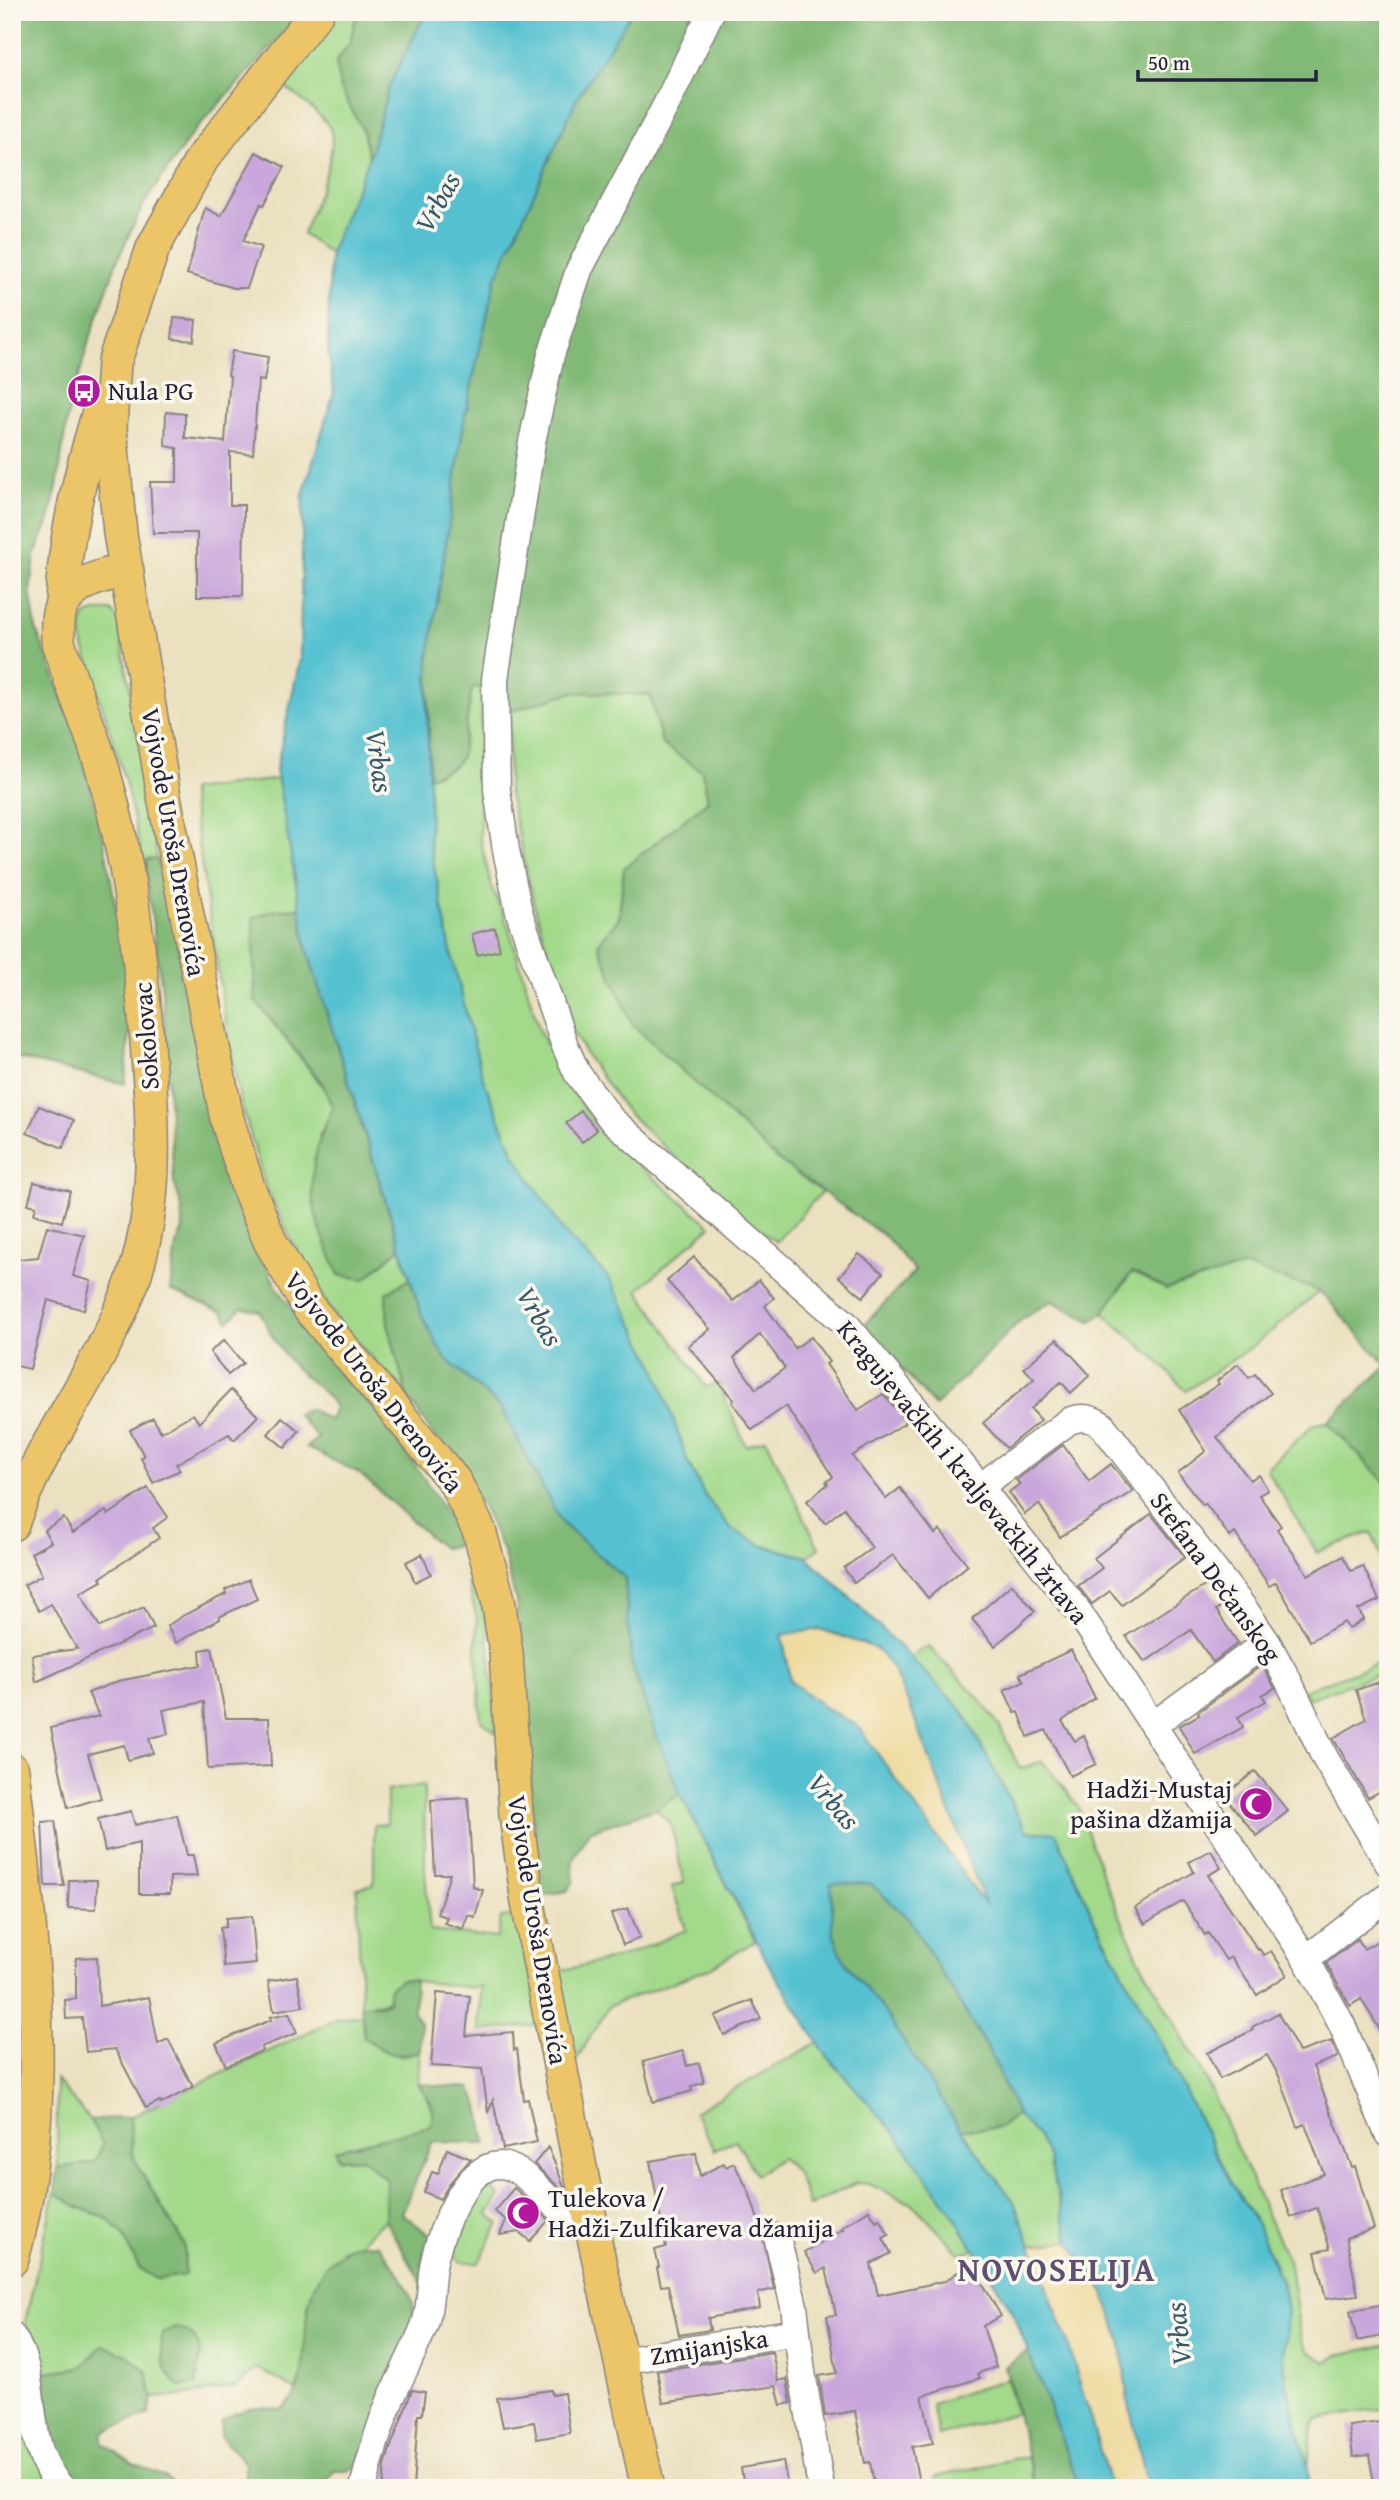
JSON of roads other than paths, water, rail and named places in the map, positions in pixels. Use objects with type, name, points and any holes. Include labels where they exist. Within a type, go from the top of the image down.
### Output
[{"type":"main road","points":[[114,363],[141,278],[166,222],[202,159],[317,12]]},
{"type":"main road","name":"Vojvode Uroša Drenovića","points":[[114,363],[110,427],[120,533],[165,802],[227,1119],[248,1186],[270,1241],[297,1289],[325,1328],[455,1482],[472,1513],[487,1552],[502,1623],[516,1815],[528,1903],[591,2223],[648,2488]]},
{"type":"main road","name":"Sokolovac","points":[[12,1524],[39,1460],[103,1347],[130,1288],[145,1242],[150,1193],[150,1097],[135,913],[102,765],[58,642],[57,624],[62,604],[62,572],[85,456],[114,363]]},
{"type":"main road","points":[[62,604],[77,589],[96,578],[127,571]]},
{"type":"main road","points":[[12,1770],[25,1887],[22,1979],[35,2041],[33,2133],[25,2203],[12,2259]]},
{"type":"street","name":"Kragujevačkih i kraljevačkih žrtava","points":[[711,12],[667,103],[579,270],[551,355],[532,442],[495,679],[497,790],[519,912],[554,1016],[578,1073],[611,1119],[846,1324],[981,1487],[1078,1611],[1306,1959],[1342,2025],[1388,2134]]},
{"type":"street","name":"Stefana Dečanskog","points":[[981,1487],[1063,1423],[1081,1418],[1096,1421],[1112,1436],[1243,1607],[1267,1643],[1331,1768],[1388,1863]]},
{"type":"street","points":[[1153,1725],[1267,1643]]},
{"type":"street","points":[[1306,1959],[1388,1896]]},
{"type":"street","points":[[363,2488],[374,2443],[426,2321],[433,2265],[439,2246],[453,2210],[470,2180],[489,2166],[509,2166],[562,2211],[578,2220],[591,2223]]},
{"type":"street","name":"Zmijanjska","points":[[776,2237],[794,2306],[821,2488]]},
{"type":"street","name":"Zmijanjska","points":[[621,2361],[796,2332]]},
{"type":"street","points":[[12,2336],[19,2346],[25,2367],[41,2458],[50,2476],[62,2488]]},
{"type":"water","name":"Vrbas","points":[[426,12],[632,12],[577,98],[495,280],[465,415],[429,657],[427,706],[430,845],[452,957],[483,1079],[514,1154],[564,1232],[609,1278],[655,1366],[688,1462],[705,1496],[731,1529],[764,1546],[807,1557],[858,1605],[963,1711],[1026,1831],[1056,1833],[1095,1921],[1230,2181],[1257,2224],[1283,2286],[1287,2311],[1284,2360],[1287,2385],[1308,2467],[1310,2488],[1148,2488],[1127,2395],[1121,2341],[1104,2292],[1069,2241],[1049,2158],[1038,2137],[1017,2114],[992,2056],[909,1919],[870,1883],[831,1884],[833,1933],[844,1961],[884,2011],[961,2130],[1014,2202],[1067,2340],[1111,2488],[1080,2488],[1013,2312],[950,2210],[893,2131],[826,2055],[769,1965],[680,1794],[631,1661],[625,1578],[561,1522],[501,1408],[444,1357],[422,1316],[307,949],[276,769],[300,659],[303,495],[334,392],[328,350],[330,254],[369,158],[389,87]],"holes":[[[820,1629],[876,1648],[892,1667],[910,1707],[986,1906],[857,1725],[827,1709],[790,1681],[782,1635]]]},
{"type":"place","name":"Nula PG","points":[[84,391]]},
{"type":"place","name":"Hadži-Mustaj pašina džamija","points":[[1256,1804]]},
{"type":"place","name":"Tulekova / Hadži-Zulfikareva džamija","points":[[523,2213]]},
{"type":"district","name":"NOVOSELIJA","points":[[1057,2269]]}]
